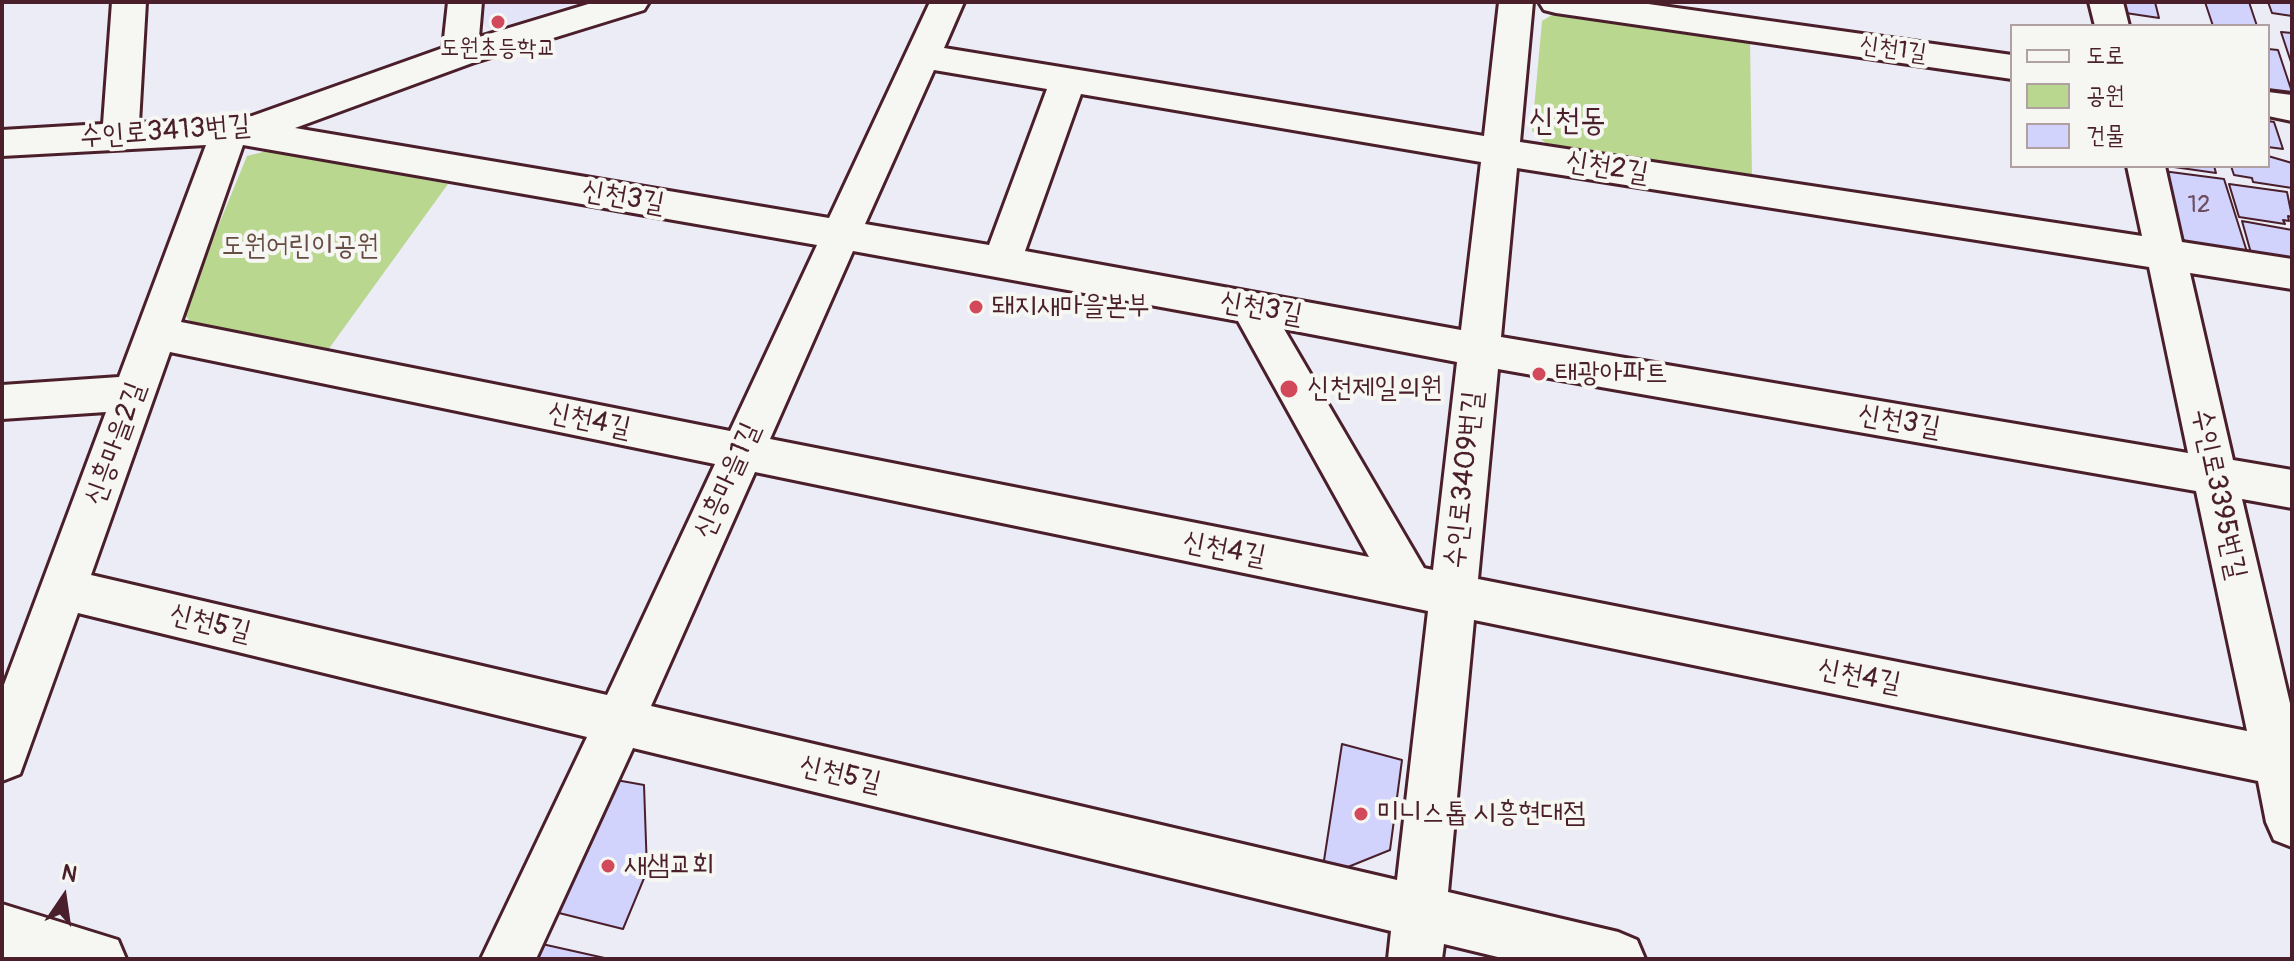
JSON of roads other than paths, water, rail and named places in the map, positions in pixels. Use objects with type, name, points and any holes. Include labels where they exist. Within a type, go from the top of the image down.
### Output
[{"type":"street","points":[[120,136],[129,2]]},
{"type":"street","points":[[460,55],[465,2]]},
{"type":"street","name":"수인로3413번길","points":[[2,143],[255,129],[460,55],[632,2]]},
{"type":"street","name":"신흥마을1길","points":[[508,959],[619,723],[947,2]]},
{"type":"street","name":"수인로3409번길","points":[[1418,936],[1432,591],[1478,349],[1516,2]]},
{"type":"street","name":"신천1길","points":[[1556,2],[1774,18],[2010,67]]},
{"type":"street","points":[[2106,2],[2112,24]]},
{"type":"street","name":"신천2길","points":[[923,56],[1499,152],[2292,274]]},
{"type":"street","points":[[1002,262],[1068,81]]},
{"type":"street","points":[[2270,104],[2292,108]]},
{"type":"street","name":"신천3길","points":[[230,130],[2292,489]]},
{"type":"street","name":"신흥마을2길","points":[[2,757],[230,130]]},
{"type":"street","name":"수인로3395번길","points":[[2146,168],[2213,476],[2285,763],[2292,822]]},
{"type":"street","points":[[1251,308],[1432,591]]},
{"type":"street","name":"신천4길","points":[[156,333],[2285,763]]},
{"type":"street","points":[[2,402],[134,393]]},
{"type":"street","name":"신천5길","points":[[63,589],[619,723],[1418,936],[1618,959]]},
{"type":"street","points":[[2,931],[99,959]]},
{"type":"place","name":"도원초등학교","points":[[498,22]]},
{"type":"place","name":"돼지새마을본부","points":[[976,307]]},
{"type":"place","name":"태광아파트","points":[[1539,374]]},
{"type":"place","name":"신천제일의원","points":[[1289,389]]},
{"type":"place","name":"미니스톱 시흥현대점","points":[[1361,814]]},
{"type":"place","name":"새샘교회","points":[[608,866]]},
{"type":"district","name":"신천동","points":[[1567,122]]},
{"type":"park label","name":"도원어린이공원","points":[[300,247]]}]
